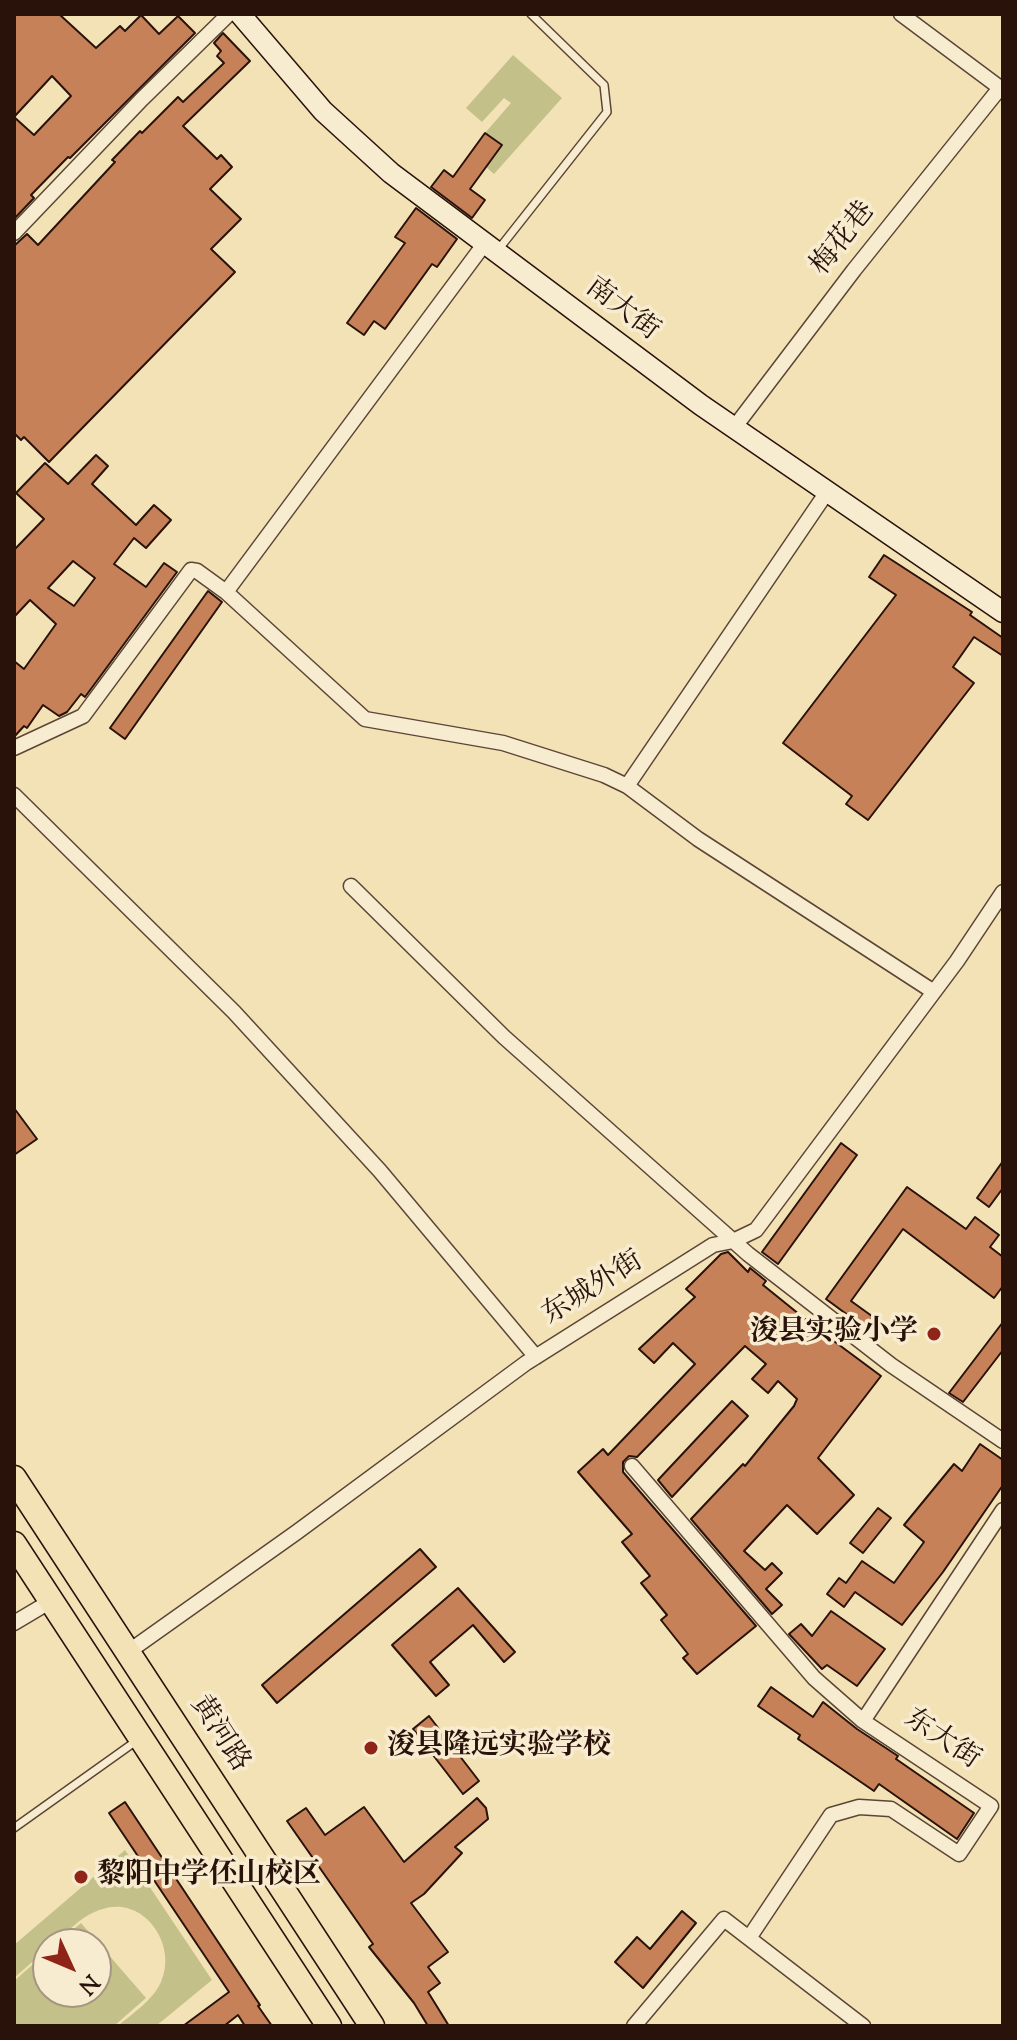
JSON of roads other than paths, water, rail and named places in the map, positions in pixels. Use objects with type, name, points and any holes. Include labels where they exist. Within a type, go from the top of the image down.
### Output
[{"type":"main road","name":"黄河路","points":[[14,1478],[372,2026]]},
{"type":"main road","points":[[14,1544],[329,2026]]},
{"type":"street","points":[[14,233],[142,99],[229,14]]},
{"type":"street","name":"南大街","points":[[240,14],[323,111],[391,173],[734,428],[1003,612]]},
{"type":"street","points":[[901,14],[1002,89]]},
{"type":"street","name":"梅花巷","points":[[734,428],[854,270],[1002,89]]},
{"type":"street","points":[[226,592],[490,248]]},
{"type":"street","points":[[627,786],[827,492]]},
{"type":"street","points":[[14,748],[83,716],[191,570],[197,571],[226,592],[365,719],[503,743],[604,775],[627,786],[698,839],[934,992]]},
{"type":"street","points":[[14,795],[234,1012],[380,1171],[536,1357]]},
{"type":"street","points":[[351,886],[504,1037],[733,1241],[891,1365],[1003,1441]]},
{"type":"street","name":"东城外街","points":[[128,1652],[536,1357],[713,1245],[733,1241],[756,1230],[934,992],[1003,892]]},
{"type":"street","points":[[632,1466],[814,1678],[863,1721]]},
{"type":"street","name":"东大街","points":[[749,1938],[831,1815],[859,1807],[891,1809],[959,1854],[991,1806],[863,1721],[1003,1510]]},
{"type":"street","points":[[14,1623],[51,1601]]},
{"type":"street","points":[[634,2026],[724,1919],[863,2026]]},
{"type":"lane","points":[[490,248],[607,112],[604,85],[531,14]]},
{"type":"lane","points":[[14,1828],[140,1738]]},
{"type":"place","name":"浚县实验小学","points":[[934,1334]]},
{"type":"place","name":"浚县隆远实验学校","points":[[371,1748]]},
{"type":"place","name":"黎阳中学伾山校区","points":[[81,1877]]}]
